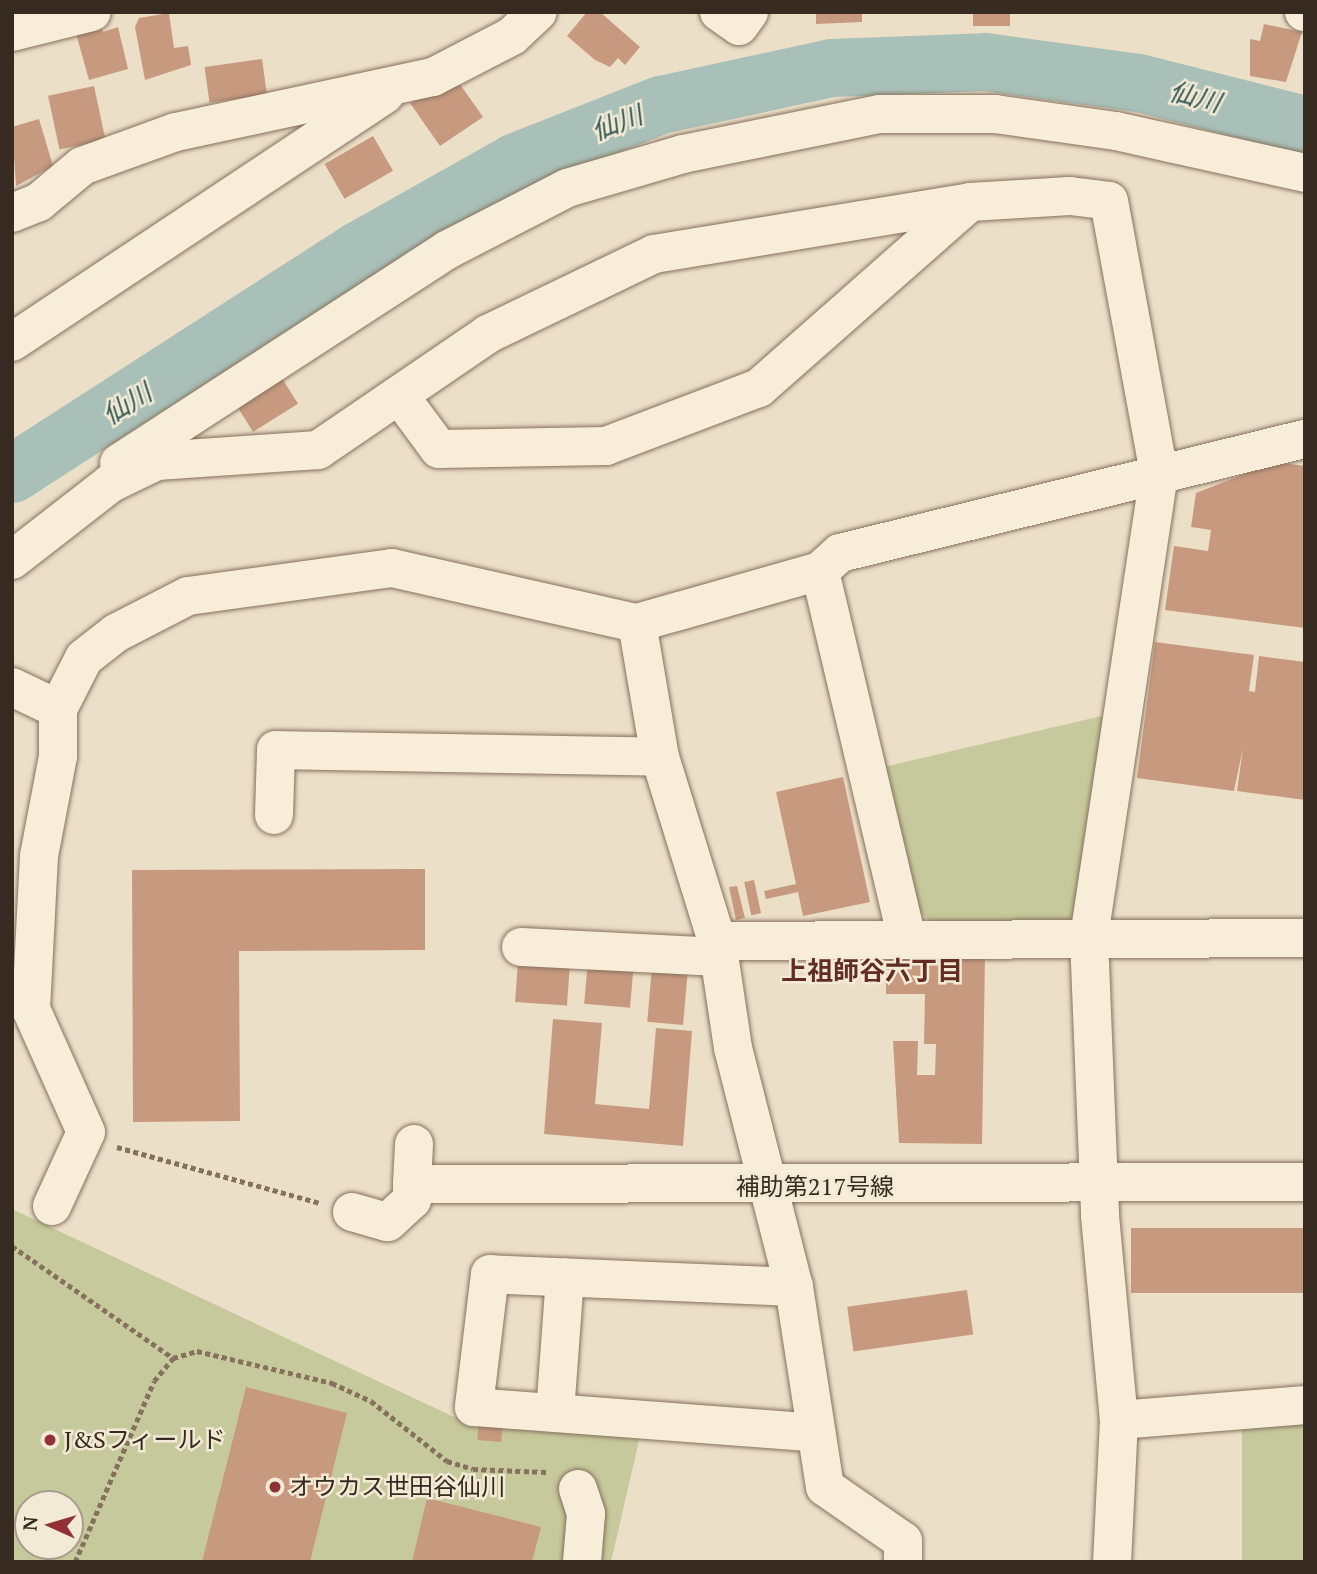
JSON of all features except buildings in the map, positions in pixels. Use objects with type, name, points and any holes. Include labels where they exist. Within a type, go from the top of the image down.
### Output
[{"type":"street","points":[[12,33],[92,12]]},
{"type":"street","points":[[12,213],[39,202],[82,166],[176,132],[398,85],[468,61],[538,12]]},
{"type":"street","points":[[719,12],[739,26],[749,12]]},
{"type":"street","points":[[12,342],[398,85]]},
{"type":"street","points":[[118,463],[447,250],[567,188],[748,138],[880,114],[995,114],[1133,134],[1305,173]]},
{"type":"street","points":[[12,560],[111,483],[158,461],[318,450],[488,334],[654,254],[970,202],[1070,196],[1109,201],[1159,474],[1089,938],[1102,1185],[1119,1420],[1112,1562]]},
{"type":"street","points":[[399,395],[439,449],[606,446],[760,388],[970,202]]},
{"type":"street","points":[[52,1206],[86,1132],[22,1008],[39,856],[58,756],[58,709],[84,658],[116,633],[188,596],[392,568],[637,623],[820,571],[840,553],[1305,439]]},
{"type":"street","points":[[820,571],[907,939]]},
{"type":"street","points":[[637,623],[660,757],[718,949],[767,1187],[794,1287],[825,1487],[903,1541],[903,1562]]},
{"type":"street","points":[[12,687],[58,709]]},
{"type":"street","points":[[274,815],[276,750],[660,757]]},
{"type":"street","points":[[521,947],[718,949],[907,939],[1305,938]]},
{"type":"street","points":[[352,1212],[388,1222],[412,1200],[414,1144]]},
{"type":"street","name":"補助第217号線","points":[[412,1184],[767,1187],[1305,1182]]},
{"type":"street","points":[[794,1287],[490,1274],[474,1407],[816,1433]]},
{"type":"street","points":[[555,1413],[565,1277]]},
{"type":"street","points":[[1119,1420],[1305,1405]]},
{"type":"street","points":[[578,1489],[586,1514],[582,1562]]},
{"type":"path","points":[[86,1132],[92,1140],[352,1212]]},
{"type":"path","points":[[12,1246],[173,1357]]},
{"type":"path","points":[[75,1562],[154,1381],[173,1357],[197,1351],[332,1383],[371,1401],[447,1461],[472,1469],[551,1472],[578,1489]]},
{"type":"green space","points":[[1106,715],[1076,914],[1066,922],[934,923],[916,910],[884,767]]},
{"type":"green space","points":[[12,1209],[454,1417],[641,1432],[611,1562],[12,1562]]},
{"type":"green space","points":[[1242,1420],[1305,1420],[1305,1562],[1242,1562]]},
{"type":"waterway","name":"仙川","points":[[12,474],[358,251],[516,162],[661,105],[832,68],[985,62],[1139,83],[1305,125]]},
{"type":"place","name":"J&Sフィールド","points":[[50,1440]]},
{"type":"place","name":"オウカス世田谷仙川","points":[[275,1487]]},
{"type":"district","name":"上祖師谷六丁目","points":[[872,971]]}]
